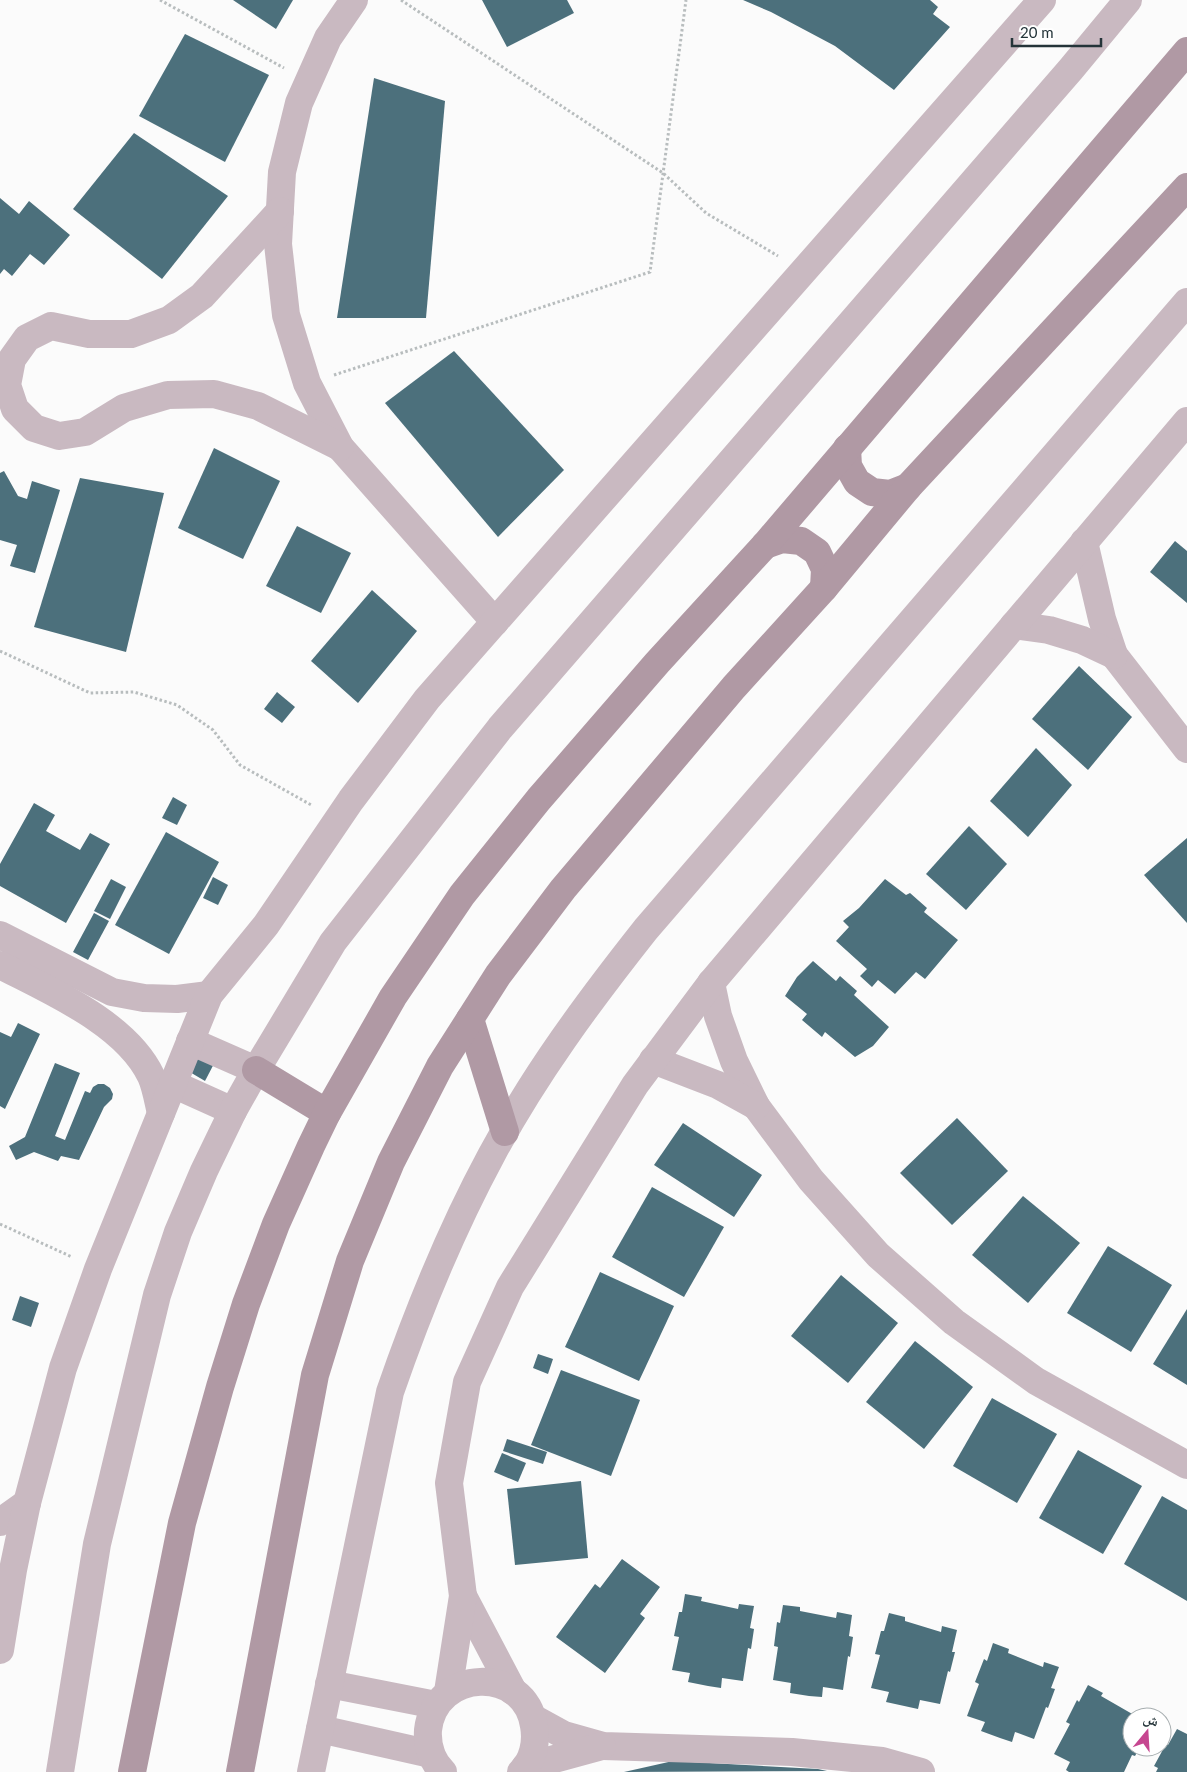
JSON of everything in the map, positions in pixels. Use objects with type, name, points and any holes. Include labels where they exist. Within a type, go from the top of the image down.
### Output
[{"type":"street","points":[[354,0],[328,38],[299,103],[282,172],[278,244],[286,315],[307,383],[340,446],[495,622]]},
{"type":"street","points":[[60,1772],[97,1544],[157,1295],[178,1232],[204,1171],[233,1111],[333,942],[500,728],[1065,77],[1128,0]]},
{"type":"street","points":[[0,1650],[13,1570],[27,1504],[63,1368],[98,1269],[209,995],[266,925],[337,819],[427,699],[804,271],[1029,4]]},
{"type":"street","points":[[132,1772],[182,1523],[220,1387],[246,1304],[276,1224],[327,1112],[393,997],[462,895],[539,798],[657,663],[765,546],[1187,51]]},
{"type":"street","points":[[240,1772],[315,1375],[350,1261],[391,1162],[440,1066],[498,975],[563,890],[734,687],[824,588],[908,487],[1187,187]]},
{"type":"street","points":[[280,211],[202,296],[170,320],[131,334],[89,334],[51,326],[27,338],[12,359],[7,385],[16,410],[34,428],[59,436],[85,432],[124,408],[168,395],[214,394],[258,406],[340,446]]},
{"type":"street","points":[[312,1772],[390,1392],[434,1274],[460,1216],[504,1132],[563,1038],[603,982],[646,929],[1187,302]]},
{"type":"street","points":[[437,1766],[428,1737],[429,1720],[442,1699],[463,1596],[449,1482],[467,1382],[510,1287],[635,1085],[711,983],[1084,542],[1184,429]]},
{"type":"street","points":[[847,448],[848,466],[857,482],[872,492],[890,494],[908,487]]},
{"type":"street","points":[[765,546],[782,539],[801,541],[817,552],[825,569],[824,588]]},
{"type":"street","points":[[1084,542],[1102,619],[1114,655],[1187,749]]},
{"type":"street","points":[[1014,625],[1049,630],[1066,635],[1082,640],[1114,655]]},
{"type":"street","points":[[0,934],[112,992],[144,998],[177,999],[209,995]]},
{"type":"street","points":[[0,965],[100,1020],[130,1044],[151,1076],[161,1113]]},
{"type":"street","points":[[80,1009],[94,983]]},
{"type":"street","points":[[711,983],[718,1016],[734,1061],[756,1106],[810,1180],[878,1255],[954,1322],[1036,1381],[1187,1465]]},
{"type":"street","points":[[470,1019],[504,1132]]},
{"type":"street","points":[[190,1041],[256,1070],[327,1112]]},
{"type":"street","points":[[652,1060],[718,1085],[756,1106]]},
{"type":"street","points":[[173,1084],[233,1111]]},
{"type":"street","points":[[0,1522],[27,1504]]},
{"type":"street","points":[[463,1596],[513,1691]]},
{"type":"street","points":[[329,1684],[442,1699],[463,1684],[480,1681],[498,1683],[513,1691],[525,1703],[533,1718],[536,1736],[532,1754],[522,1770]]},
{"type":"street","points":[[533,1718],[564,1735],[603,1746],[792,1752],[882,1761],[921,1772]]},
{"type":"street","points":[[320,1729],[437,1766]]},
{"type":"street","points":[[522,1770],[525,1767],[603,1746]]},
{"type":"path","points":[[160,0],[309,82]]},
{"type":"path","points":[[401,0],[664,173],[706,213],[755,244],[804,271]]},
{"type":"path","points":[[307,383],[650,272],[686,0]]},
{"type":"path","points":[[0,650],[90,692],[134,692],[177,705],[213,730],[240,765],[337,819]]},
{"type":"path","points":[[0,1224],[98,1269]]},
{"type":"building","points":[[233,0],[293,0],[276,29]]},
{"type":"building","points":[[482,0],[567,0],[574,13],[507,47]]},
{"type":"building","points":[[743,0],[930,0],[938,7],[933,14],[950,27],[894,90],[835,46],[771,12]]},
{"type":"building","points":[[185,34],[269,75],[225,162],[139,116]]},
{"type":"building","points":[[374,78],[445,101],[426,318],[337,318]]},
{"type":"building","points":[[134,133],[228,196],[162,279],[73,209]]},
{"type":"building","points":[[0,198],[19,214],[29,201],[70,235],[44,265],[30,254],[12,276],[4,269],[0,274]]},
{"type":"building","points":[[454,351],[564,470],[498,537],[385,403]]},
{"type":"building","points":[[214,448],[280,481],[243,559],[178,528]]},
{"type":"building","points":[[4,471],[18,496],[27,499],[32,481],[60,490],[35,573],[10,566],[17,545],[0,540],[0,473]]},
{"type":"building","points":[[80,478],[164,493],[126,652],[34,627]]},
{"type":"building","points":[[297,526],[351,553],[321,613],[266,586]]},
{"type":"building","points":[[1175,541],[1187,551],[1187,603],[1150,572]]},
{"type":"building","points":[[372,590],[417,631],[358,703],[311,661]]},
{"type":"building","points":[[1079,666],[1132,717],[1088,770],[1032,719]]},
{"type":"building","points":[[277,692],[295,707],[282,723],[264,709]]},
{"type":"building","points":[[1036,748],[1072,785],[1028,837],[990,801]]},
{"type":"building","points":[[173,797],[187,805],[177,825],[162,818]]},
{"type":"building","points":[[34,803],[55,815],[46,831],[80,850],[90,833],[110,844],[66,923],[0,886],[0,864]]},
{"type":"building","points":[[969,826],[1007,864],[966,910],[926,874]]},
{"type":"building","points":[[166,832],[219,862],[169,954],[115,925]]},
{"type":"building","points":[[1187,838],[1187,923],[1144,875]]},
{"type":"building","points":[[213,877],[228,885],[218,905],[203,898]]},
{"type":"building","points":[[111,879],[126,887],[110,919],[94,911]]},
{"type":"building","points":[[885,879],[906,895],[910,893],[927,908],[924,912],[958,940],[925,979],[916,972],[895,994],[878,980],[872,987],[860,976],[867,969],[836,941],[849,927],[843,921],[859,908]]},
{"type":"building","points":[[94,913],[109,921],[88,960],[73,952]]},
{"type":"building","points":[[813,961],[836,981],[840,976],[857,991],[854,995],[889,1027],[873,1046],[855,1057],[825,1032],[822,1037],[802,1020],[807,1014],[785,996],[797,977]]},
{"type":"building","points":[[18,1023],[40,1034],[5,1109],[0,1106],[0,1032],[11,1037]]},
{"type":"building","points":[[200,1048],[218,1056],[205,1081],[188,1071]]},
{"type":"building","points":[[55,1063],[80,1073],[55,1136],[65,1140],[85,1091],[90,1093],[93,1087],[98,1084],[104,1084],[110,1088],[113,1094],[112,1099],[104,1107],[79,1160],[61,1156],[58,1161],[34,1152],[16,1160],[9,1146],[25,1137]]},
{"type":"building","points":[[957,1118],[1008,1171],[952,1225],[900,1173]]},
{"type":"building","points":[[683,1123],[762,1175],[734,1217],[654,1165]]},
{"type":"building","points":[[652,1187],[724,1227],[684,1297],[612,1257]]},
{"type":"building","points":[[1023,1196],[1080,1243],[1028,1303],[972,1255]]},
{"type":"building","points":[[1108,1246],[1172,1285],[1131,1352],[1067,1313]]},
{"type":"building","points":[[600,1272],[674,1306],[639,1381],[565,1347]]},
{"type":"building","points":[[841,1275],[898,1323],[848,1383],[791,1336]]},
{"type":"building","points":[[20,1296],[39,1303],[31,1327],[12,1320]]},
{"type":"building","points":[[1187,1309],[1187,1385],[1153,1364]]},
{"type":"building","points":[[915,1341],[973,1387],[924,1449],[866,1402]]},
{"type":"building","points":[[538,1354],[553,1359],[548,1374],[533,1368]]},
{"type":"building","points":[[561,1370],[640,1400],[611,1476],[531,1445]]},
{"type":"building","points":[[992,1398],[1057,1434],[1017,1503],[953,1466]]},
{"type":"building","points":[[507,1439],[547,1452],[543,1464],[503,1451]]},
{"type":"building","points":[[1078,1450],[1142,1486],[1103,1554],[1039,1518]]},
{"type":"building","points":[[502,1453],[526,1463],[518,1482],[494,1472]]},
{"type":"building","points":[[581,1481],[588,1558],[515,1565],[507,1489]]},
{"type":"building","points":[[1162,1496],[1187,1510],[1187,1601],[1124,1564]]},
{"type":"building","points":[[622,1559],[660,1587],[640,1614],[645,1618],[605,1673],[556,1637],[595,1584],[600,1588]]},
{"type":"building","points":[[685,1594],[702,1597],[701,1601],[738,1609],[739,1604],[754,1606],[750,1628],[754,1629],[751,1649],[748,1648],[743,1681],[722,1678],[721,1688],[708,1686],[688,1682],[690,1673],[672,1670],[679,1637],[674,1636],[679,1612],[682,1612]]},
{"type":"building","points":[[783,1605],[800,1607],[800,1611],[836,1618],[837,1612],[852,1615],[849,1636],[853,1637],[843,1690],[823,1687],[822,1697],[809,1696],[790,1693],[791,1683],[773,1680],[778,1647],[774,1646],[777,1622],[780,1623]]},
{"type":"building","points":[[889,1613],[905,1617],[905,1621],[941,1632],[942,1626],[957,1630],[952,1652],[955,1652],[940,1704],[920,1700],[918,1709],[886,1702],[889,1692],[871,1688],[880,1655],[875,1654],[881,1631],[884,1631]]},
{"type":"building","points":[[993,1643],[1009,1649],[1008,1653],[1043,1667],[1044,1662],[1059,1667],[1051,1688],[1055,1689],[1034,1739],[1015,1732],[1012,1742],[1000,1738],[981,1731],[985,1722],[967,1716],[979,1684],[975,1682],[984,1659],[987,1661]]},
{"type":"building","points":[[1088,1685],[1103,1693],[1101,1696],[1122,1708],[1122,1757],[1131,1757],[1124,1772],[1069,1772],[1066,1770],[1070,1762],[1054,1754],[1070,1724],[1066,1722],[1077,1700],[1079,1702]]},
{"type":"building","points":[[1177,1729],[1187,1734],[1187,1772],[1156,1772],[1158,1768],[1154,1766],[1159,1757],[1172,1757],[1172,1738]]},
{"type":"building","points":[[673,1761],[818,1769],[827,1771],[624,1772]]}]
